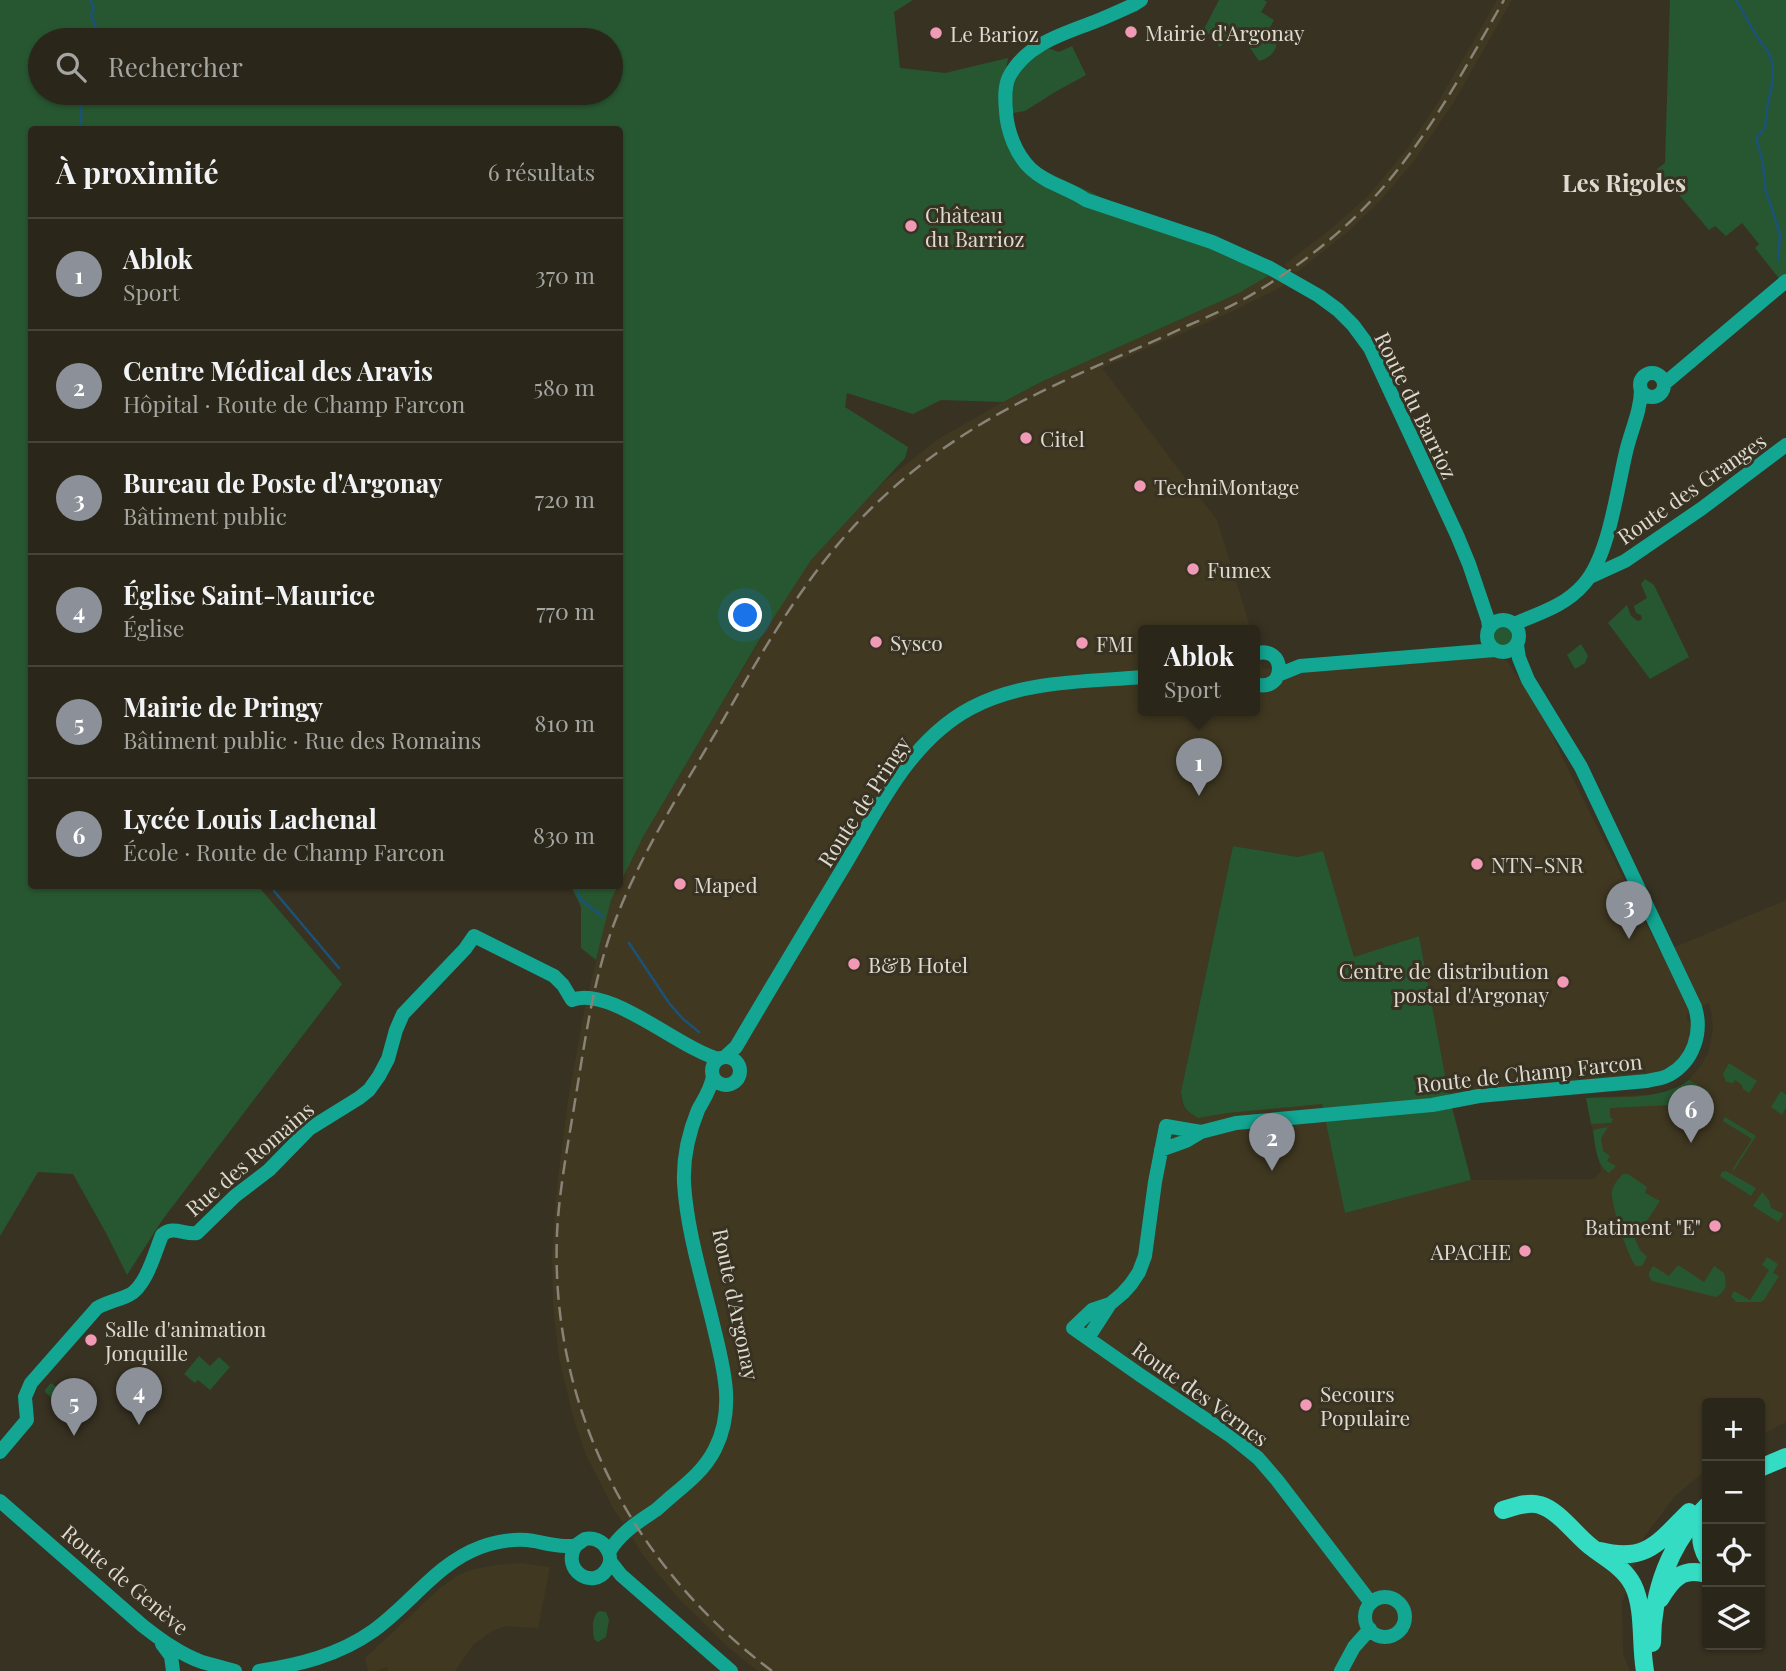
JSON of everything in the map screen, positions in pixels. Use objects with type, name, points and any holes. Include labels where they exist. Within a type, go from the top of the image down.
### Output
[{"type":"highway","points":[[1765,1457],[1786,1447]]},
{"type":"highway","points":[[1765,1466],[1786,1457]]},
{"type":"highway","points":[[1503,1510],[1529,1503],[1539,1504],[1549,1509],[1621,1569],[1633,1585],[1638,1602],[1645,1671]]},
{"type":"highway","points":[[1597,1551],[1624,1556],[1644,1551],[1702,1506]]},
{"type":"highway","points":[[1642,1642],[1646,1609],[1658,1564],[1680,1525],[1702,1506]]},
{"type":"highway","points":[[1655,1671],[1652,1643],[1655,1608],[1662,1578],[1673,1551],[1702,1509]]},
{"type":"highway","points":[[1702,1528],[1702,1548]]},
{"type":"highway","points":[[1655,1608],[1668,1585],[1677,1577],[1692,1572],[1702,1573]]},
{"type":"street","name":"Route du Barrioz","points":[[1141,0],[1040,45],[1024,57],[1010,74],[1005,93],[1007,124],[1019,155],[1038,176],[1086,200],[1212,242],[1270,268],[1330,304],[1353,325],[1370,348],[1469,564],[1489,620],[1493,642]]},
{"type":"street","points":[[1662,379],[1687,365],[1786,281]]},
{"type":"street","points":[[1648,393],[1641,383],[1646,375],[1652,373],[1662,379]]},
{"type":"street","points":[[1648,393],[1661,393],[1662,379]]},
{"type":"street","points":[[1513,631],[1570,598],[1590,577],[1600,557],[1629,440],[1648,393]]},
{"type":"street","name":"Route des Granges","points":[[1590,577],[1620,564],[1701,509],[1786,446]]},
{"type":"street","name":"Route des Granges","points":[[1600,557],[1620,564]]},
{"type":"street","name":"Route du Barrioz","points":[[1469,564],[1513,631]]},
{"type":"street","points":[[1493,642],[1498,621],[1513,631]]},
{"type":"street","points":[[1278,668],[1452,653],[1493,642],[1513,649],[1513,631]]},
{"type":"street","name":"Route de Champ Farcon","points":[[1513,631],[1528,680]]},
{"type":"street","name":"Route de Champ Farcon","points":[[1161,1150],[1201,1132],[1236,1124],[1432,1105],[1479,1096],[1647,1081],[1671,1074],[1689,1057],[1698,1033],[1695,1007],[1581,766],[1528,680],[1493,642]]},
{"type":"street","points":[[1260,653],[1271,654],[1278,668],[1276,679],[1268,685],[1260,685]]},
{"type":"street","name":"Route de Pringy","points":[[724,1065],[906,765],[935,734],[971,708],[1010,692],[1030,687],[1138,677]]},
{"type":"street","name":"Rue des Romains","points":[[0,1452],[27,1420],[25,1397],[31,1383],[97,1308],[139,1289],[162,1236],[167,1231],[197,1233],[235,1196],[269,1170],[309,1129],[369,1090],[388,1059],[403,1014],[474,936],[554,976],[585,999],[613,1004],[637,1015],[724,1065]]},
{"type":"street","name":"Route d'Argonay","points":[[609,1556],[614,1544],[631,1527],[660,1507],[676,1503],[698,1486],[722,1454],[729,1435],[735,1390],[733,1372],[695,1204],[692,1165],[694,1144],[702,1116],[724,1065]]},
{"type":"street","name":"Route de Champ Farcon","points":[[1161,1150],[1166,1126],[1201,1132]]},
{"type":"street","points":[[1088,1338],[1110,1304],[1123,1293],[1139,1272],[1145,1256],[1161,1150]]},
{"type":"street","name":"Route des Vernes","points":[[1110,1304],[1092,1310],[1073,1328],[1232,1437],[1258,1458],[1371,1603]]},
{"type":"street","name":"Route de Genève","points":[[0,1501],[157,1637],[196,1665],[235,1671]]},
{"type":"street","name":"Route d'Argonay","points":[[599,1541],[631,1527]]},
{"type":"street","points":[[609,1556],[606,1570],[592,1578],[582,1576],[572,1564],[572,1552],[576,1545],[585,1539],[599,1541],[606,1546],[620,1573],[731,1671]]},
{"type":"street","points":[[259,1671],[293,1666],[337,1652],[352,1644],[373,1631],[445,1566],[461,1555],[505,1541],[530,1540],[561,1546],[576,1545]]},
{"type":"street","points":[[302,1671],[325,1665],[357,1649],[378,1635],[447,1573],[480,1556],[508,1549],[528,1549],[550,1552],[572,1564]]},
{"type":"street","points":[[599,1576],[647,1597]]},
{"type":"street","points":[[1384,1597],[1394,1599],[1404,1609],[1402,1628],[1392,1636],[1380,1636],[1370,1629],[1365,1616],[1375,1600],[1384,1597]]},
{"type":"street","points":[[1341,1671],[1354,1647],[1370,1629]]},
{"type":"street","points":[[157,1637],[171,1656],[173,1671],[184,1664],[196,1665]]},
{"type":"shaded area","points":[[1497,0],[1512,0],[1454,102],[1414,161],[1380,201],[1350,230],[1296,273],[1284,265],[1368,196],[1407,149],[1440,99]]},
{"type":"shaded area","points":[[1270,275],[1285,285],[1231,312],[1102,368],[1217,520],[1249,625],[1138,625],[1138,716],[1260,716],[1260,659],[1263,669],[1484,654],[1507,661],[1544,717],[1661,953],[1786,900],[1786,1422],[1765,1432],[1765,1398],[1702,1398],[1702,1473],[1675,1496],[1644,1537],[1622,1603],[1623,1654],[1630,1671],[758,1671],[729,1648],[678,1598],[642,1554],[631,1536],[635,1533],[627,1520],[623,1523],[614,1510],[586,1455],[573,1417],[559,1358],[553,1306],[552,1256],[557,1185],[568,1101],[584,1011],[611,900],[617,889],[623,889],[623,876],[643,837],[786,596],[811,560],[886,480],[938,439],[1043,381],[1239,293]],"holes":[[[1233,846],[1298,857],[1323,852],[1354,957],[1419,936],[1449,1096],[1657,1075],[1672,1067],[1685,1055],[1691,1038],[1691,1022],[1687,1021],[1687,1014],[1709,1003],[1713,1029],[1709,1051],[1689,1080],[1671,1091],[1586,1098],[1601,1171],[1594,1179],[1471,1180],[1345,1213],[1322,1103],[1198,1118],[1182,1104],[1181,1092]]]},
{"type":"shaded area","points":[[521,1563],[550,1567],[538,1628],[506,1626],[492,1631],[473,1645],[455,1671],[388,1671],[387,1667],[368,1671],[365,1658],[440,1588],[458,1575],[474,1569]]},
{"type":"green space","points":[[0,0],[913,0],[894,12],[900,68],[945,73],[1008,58],[1003,89],[1025,162],[1270,275],[1239,293],[1043,381],[1003,402],[941,400],[913,414],[847,393],[845,407],[908,447],[905,458],[811,560],[758,642],[643,837],[623,877],[623,126],[28,126],[28,889],[261,889],[342,984],[163,1219],[127,1275],[73,1174],[38,1172],[0,1236]]},
{"type":"green space","points":[[1219,0],[1267,2],[1261,12],[1274,20],[1269,29],[1276,39],[1276,48],[1270,56],[1259,61],[1237,29],[1220,47],[1204,29]]},
{"type":"green space","points":[[1670,0],[1786,0],[1786,276],[1781,281],[1755,248],[1759,244],[1742,223],[1726,236],[1715,226],[1709,230],[1657,169],[1665,163]]},
{"type":"green space","points":[[1072,46],[1086,75],[1025,111],[1013,113],[1012,90],[1020,70],[1048,48],[1059,52]]},
{"type":"green space","points":[[1645,579],[1654,585],[1689,657],[1650,679],[1608,623],[1627,605],[1631,616],[1638,621],[1642,619],[1634,606],[1647,598],[1641,584]]},
{"type":"green space","points":[[1502,626],[1509,629],[1512,636],[1509,643],[1502,646],[1495,643],[1492,636],[1495,629]]},
{"type":"green space","points":[[1581,644],[1588,656],[1585,663],[1575,669],[1567,655]]},
{"type":"green space","points":[[1233,846],[1298,857],[1323,851],[1354,957],[1419,936],[1449,1096],[1471,1180],[1345,1213],[1322,1104],[1198,1118],[1185,1108],[1181,1092]]},
{"type":"green space","points":[[572,889],[616,889],[611,900],[596,960],[581,948],[581,907]]},
{"type":"green space","points":[[1729,1063],[1757,1081],[1749,1093],[1735,1080],[1733,1083],[1726,1082],[1723,1074]]},
{"type":"green space","points":[[1689,1080],[1710,1092],[1702,1102],[1676,1093],[1672,1095],[1670,1105],[1610,1108],[1610,1117],[1613,1119],[1611,1123],[1591,1124],[1586,1098],[1653,1094],[1678,1087]]},
{"type":"green space","points":[[1781,1091],[1786,1095],[1786,1108],[1782,1115],[1771,1107]]},
{"type":"green space","points":[[1725,1117],[1756,1136],[1734,1170],[1752,1139],[1723,1121]]},
{"type":"green space","points":[[1608,1127],[1601,1138],[1603,1151],[1610,1156],[1607,1161],[1616,1166],[1609,1173],[1599,1160],[1593,1130]]},
{"type":"green space","points":[[1726,1171],[1756,1188],[1751,1196],[1720,1176]]},
{"type":"green space","points":[[1623,1174],[1628,1174],[1647,1187],[1645,1193],[1660,1201],[1635,1239],[1647,1257],[1642,1266],[1636,1266],[1633,1261],[1612,1199],[1612,1190]]},
{"type":"green space","points":[[1762,1192],[1769,1200],[1771,1208],[1784,1214],[1778,1222],[1753,1206]]},
{"type":"green space","points":[[1767,1257],[1778,1264],[1773,1273],[1779,1276],[1764,1300],[1736,1302],[1731,1296],[1734,1291],[1750,1300],[1769,1270],[1762,1265]]},
{"type":"green space","points":[[1678,1265],[1704,1282],[1714,1266],[1724,1273],[1724,1290],[1716,1297],[1652,1281],[1649,1277],[1653,1266],[1669,1276]]},
{"type":"green space","points":[[199,1356],[210,1366],[219,1357],[230,1367],[210,1390],[198,1380],[195,1383],[184,1374]]},
{"type":"green space","points":[[51,1383],[69,1396],[70,1399],[63,1407],[46,1393],[45,1390]]},
{"type":"green space","points":[[599,1611],[606,1612],[609,1620],[606,1637],[598,1642],[594,1639],[593,1624]]},
{"type":"waterway","points":[[90,0],[94,9],[91,15],[96,28]]},
{"type":"waterway","points":[[1736,0],[1769,53],[1773,67],[1766,125],[1756,138],[1763,163],[1765,188],[1780,234],[1778,261]]},
{"type":"waterway","points":[[81,105],[81,126]]},
{"type":"waterway","points":[[578,889],[580,899],[603,917]]},
{"type":"waterway","points":[[274,891],[339,968]]},
{"type":"waterway","points":[[629,943],[669,1003],[699,1032]]},
{"type":"railway","points":[[772,1671],[723,1630],[679,1583],[641,1533],[610,1479],[585,1422],[568,1361],[559,1299],[557,1234],[562,1182],[597,982],[609,938],[627,891],[664,820],[772,636],[811,578],[856,524],[920,466],[983,423],[1068,379],[1240,301],[1276,280],[1331,239],[1380,191],[1411,153],[1453,89],[1504,0]]},
{"type":"place","name":"Mairie d'Argonay","points":[[1131,32]]},
{"type":"place","name":"Le Barioz","points":[[936,33]]},
{"type":"place","name":"Château du Barrioz","points":[[911,226]]},
{"type":"place","name":"Citel","points":[[1026,438]]},
{"type":"place","name":"TechniMontage","points":[[1140,486]]},
{"type":"place","name":"Fumex","points":[[1193,569]]},
{"type":"place","name":"Sysco","points":[[876,642]]},
{"type":"place","name":"FMI","points":[[1082,643]]},
{"type":"place","name":"Ablok","points":[[1199,796]]},
{"type":"place","name":"NTN-SNR","points":[[1477,864]]},
{"type":"place","name":"Maped","points":[[680,884]]},
{"type":"place","name":"Bureau de Poste d'Argonay","points":[[1629,939]]},
{"type":"place","name":"B&B Hotel","points":[[854,964]]},
{"type":"place","name":"Centre de distribution postal d'Argonay","points":[[1563,982]]},
{"type":"place","name":"Lycée Louis Lachenal","points":[[1691,1143]]},
{"type":"place","name":"Centre Médical des Aravis","points":[[1272,1171]]},
{"type":"place","name":"Batiment \"E\"","points":[[1715,1226]]},
{"type":"place","name":"APACHE","points":[[1525,1251]]},
{"type":"place","name":"Salle d'animation Jonquille","points":[[91,1340]]},
{"type":"place","name":"Secours Populaire","points":[[1306,1405]]},
{"type":"place","name":"Église Saint-Maurice","points":[[139,1425]]},
{"type":"place","name":"Mairie de Pringy","points":[[74,1436]]},
{"type":"district","name":"Les Rigoles","points":[[1624,182]]}]
